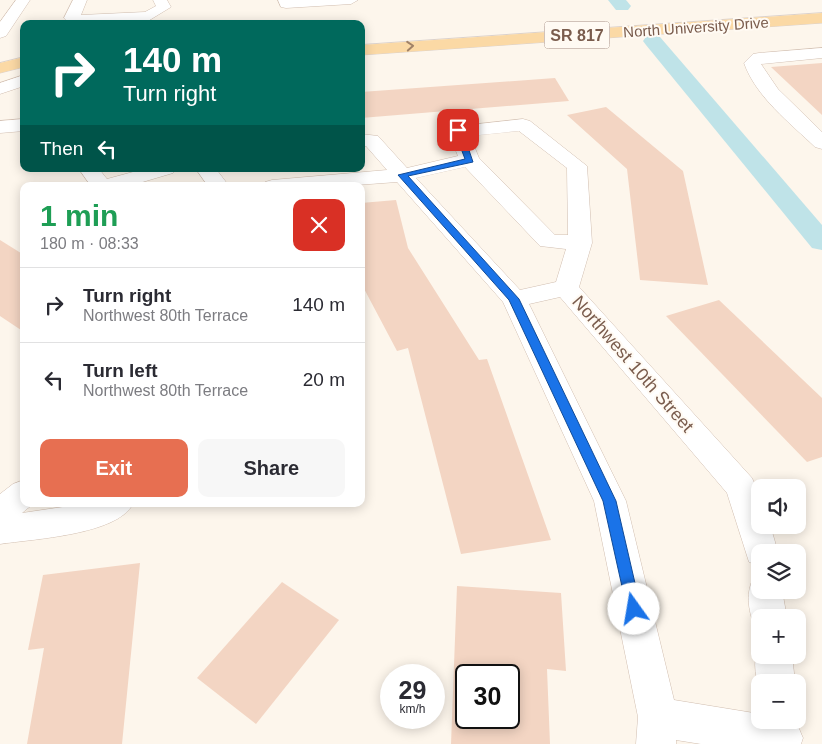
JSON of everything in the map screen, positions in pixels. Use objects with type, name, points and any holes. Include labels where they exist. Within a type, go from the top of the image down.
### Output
[{"type":"main road","name":"North University Drive","points":[[365,50],[822,18]]},
{"type":"main road","points":[[0,53],[20,52]]},
{"type":"main road","points":[[0,68],[20,63]]},
{"type":"main road","points":[[0,75],[20,73]]},
{"type":"street","points":[[0,33],[23,0]]},
{"type":"street","points":[[84,1],[72,18],[80,20],[148,16],[164,7],[160,0]]},
{"type":"street","points":[[286,2],[351,0]]},
{"type":"street","points":[[822,53],[759,58],[752,64],[753,72],[763,84],[822,143]]},
{"type":"street","points":[[0,89],[20,82]]},
{"type":"street","points":[[0,127],[20,125]]},
{"type":"street","name":"Northwest 10th Street","points":[[470,160],[458,130],[523,125],[577,166],[580,243],[566,288],[741,487],[760,544]]},
{"type":"street","points":[[365,140],[371,140],[514,299],[610,501],[657,730],[783,734]]},
{"type":"street","points":[[319,182],[402,175],[470,160],[548,241],[580,243]]},
{"type":"street","points":[[121,182],[156,172]]},
{"type":"street","points":[[514,299],[566,288]]},
{"type":"street","points":[[0,512],[20,496]]},
{"type":"street","points":[[0,530],[98,515],[113,507]]},
{"type":"building","points":[[822,63],[822,115],[771,67]]},
{"type":"building","points":[[555,78],[569,101],[365,118],[365,92]]},
{"type":"building","points":[[606,107],[683,171],[708,285],[640,280],[627,169],[567,115]]},
{"type":"building","points":[[396,200],[408,248],[479,360],[487,359],[551,540],[461,554],[408,348],[397,351],[365,291],[365,203]]},
{"type":"building","points":[[0,240],[20,252],[20,329],[0,316]]},
{"type":"building","points":[[719,300],[822,398],[822,457],[807,462],[666,316]]},
{"type":"building","points":[[140,563],[122,744],[27,744],[44,648],[28,650],[43,575]]},
{"type":"building","points":[[282,582],[339,620],[256,724],[197,678]]},
{"type":"building","points":[[457,586],[561,593],[566,671],[547,669],[550,744],[451,744]]},
{"type":"waterway","points":[[617,0],[622,6]]},
{"type":"waterway","points":[[653,41],[822,242]]},
{"type":"route","points":[[458,130],[470,160],[402,175],[514,299],[610,501],[634,609]]}]
